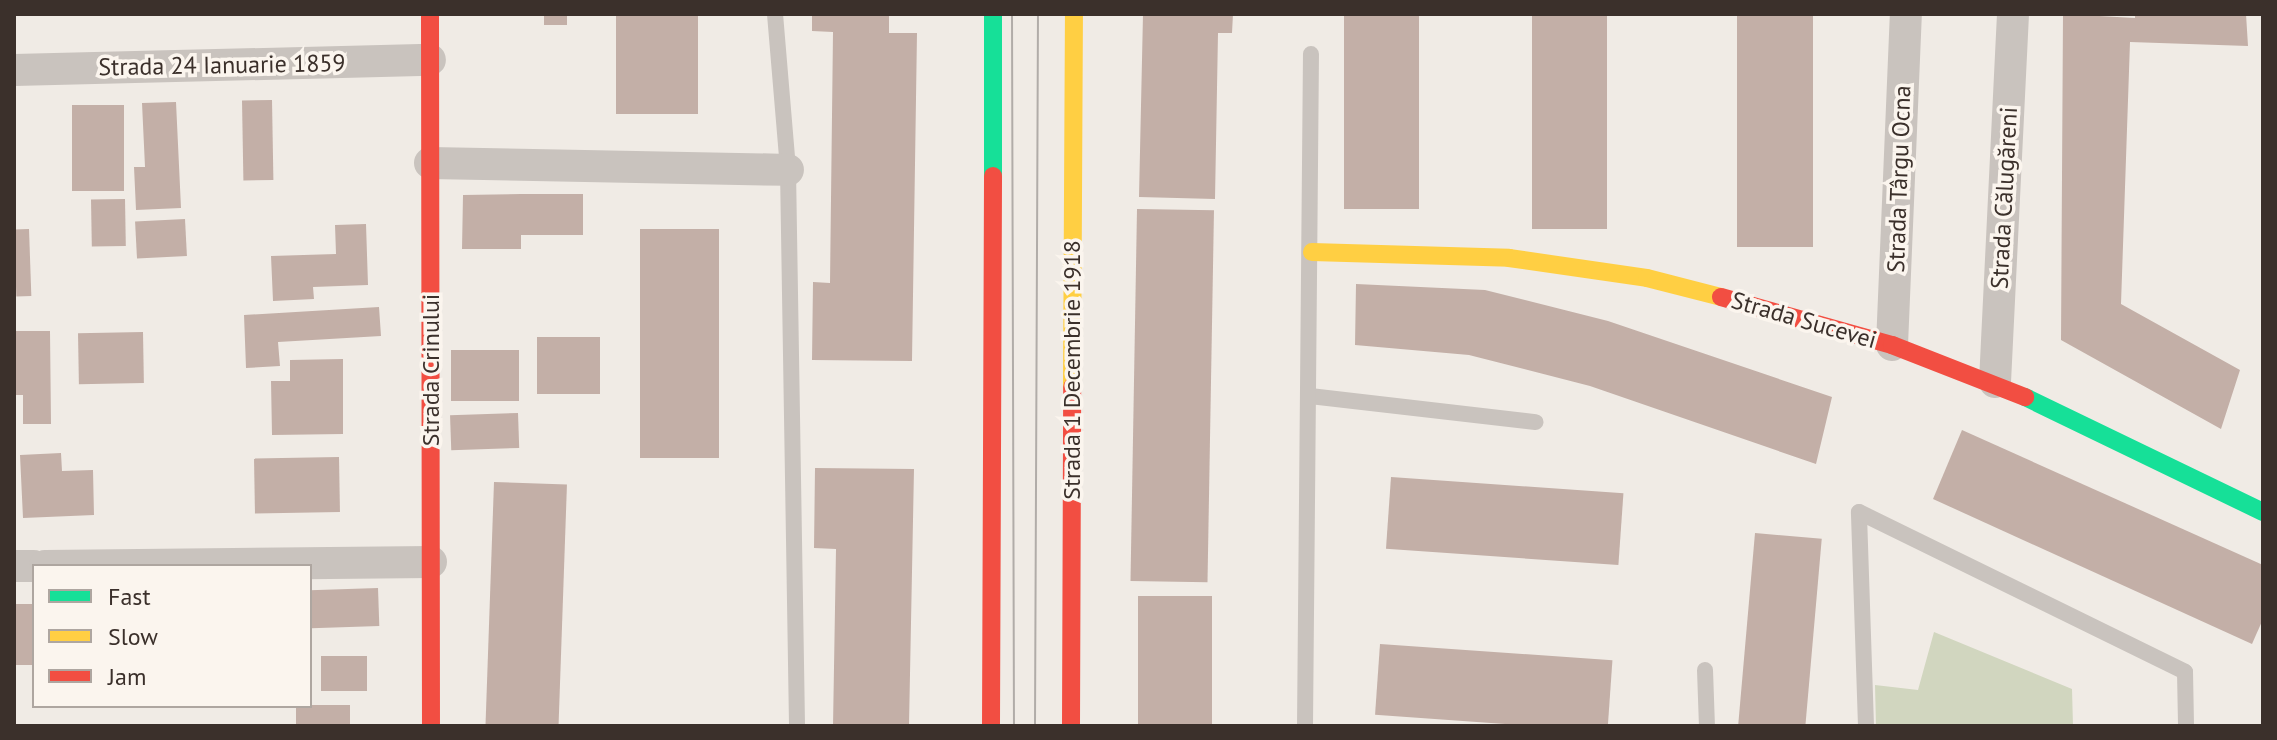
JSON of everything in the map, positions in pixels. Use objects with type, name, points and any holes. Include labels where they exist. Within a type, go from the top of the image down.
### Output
[{"type":"street","name":"Strada Crinului","points":[[430,14],[431,726]]},
{"type":"street","points":[[991,726],[993,14]]},
{"type":"street","name":"Strada 1 Decembrie 1918","points":[[1071,726],[1074,14]]},
{"type":"street","name":"Strada Târgu Ocna","points":[[1892,345],[1906,14]]},
{"type":"street","name":"Strada Călugăreni","points":[[1995,382],[2013,14]]},
{"type":"street","name":"Strada 24 Ianuarie 1859","points":[[14,70],[430,60]]},
{"type":"street","points":[[430,163],[788,170]]},
{"type":"street","name":"Strada Sucevei","points":[[1312,252],[1509,258],[1647,278],[1892,345],[1995,382],[2263,512]]},
{"type":"street","points":[[238,564],[431,562]]},
{"type":"lane","points":[[775,14],[788,170],[797,726]]},
{"type":"lane","points":[[1305,726],[1312,252],[1311,54]]},
{"type":"lane","points":[[1310,396],[1536,422]]},
{"type":"lane","points":[[1866,726],[1859,512],[2185,672],[2186,726]]},
{"type":"lane","points":[[1705,670],[1707,726]]},
{"type":"green space","points":[[1934,632],[2072,689],[2073,726],[1876,726],[1875,685],[1918,690]]},
{"type":"building","points":[[544,14],[567,14],[567,25],[544,25]]},
{"type":"building","points":[[616,14],[698,14],[698,114],[616,114]]},
{"type":"building","points":[[812,14],[889,14],[889,33],[917,33],[912,361],[812,360],[813,282],[830,283],[833,32],[812,31]]},
{"type":"building","points":[[1143,14],[1233,14],[1232,33],[1218,33],[1215,199],[1139,197]]},
{"type":"building","points":[[1344,14],[1419,14],[1419,209],[1344,209]]},
{"type":"building","points":[[1532,14],[1607,14],[1607,229],[1532,229]]},
{"type":"building","points":[[1737,14],[1813,14],[1813,247],[1737,247]]},
{"type":"building","points":[[2063,14],[2135,18],[2135,14],[2246,14],[2248,46],[2130,42],[2121,304],[2240,370],[2221,429],[2061,340]]},
{"type":"building","points":[[272,100],[273,180],[243,181],[242,101]]},
{"type":"building","points":[[176,102],[181,208],[136,210],[134,167],[145,167],[142,103]]},
{"type":"building","points":[[72,105],[124,105],[124,191],[72,191]]},
{"type":"building","points":[[583,194],[583,235],[521,235],[521,249],[462,249],[463,195]]},
{"type":"building","points":[[125,199],[126,246],[92,247],[91,200]]},
{"type":"building","points":[[1137,209],[1214,210],[1207,582],[1131,581]]},
{"type":"building","points":[[185,219],[187,256],[137,259],[135,222]]},
{"type":"building","points":[[366,224],[368,285],[313,287],[314,299],[273,301],[271,256],[336,254],[335,225]]},
{"type":"building","points":[[29,229],[31,296],[16,296],[14,230]]},
{"type":"building","points":[[640,229],[719,229],[719,458],[640,458]]},
{"type":"building","points":[[1356,284],[1485,290],[1608,321],[1832,397],[1816,464],[1590,386],[1469,355],[1355,345]]},
{"type":"building","points":[[379,307],[381,336],[278,342],[280,366],[246,368],[244,315]]},
{"type":"building","points":[[14,331],[50,331],[51,424],[23,424],[23,395],[14,395]]},
{"type":"building","points":[[143,332],[144,383],[79,384],[78,333]]},
{"type":"building","points":[[537,337],[600,337],[600,394],[537,394]]},
{"type":"building","points":[[451,350],[519,350],[519,401],[451,401]]},
{"type":"building","points":[[343,359],[343,434],[272,435],[271,381],[290,381],[290,360]]},
{"type":"building","points":[[518,413],[519,448],[451,450],[450,415]]},
{"type":"building","points":[[1962,430],[2263,565],[2263,619],[2252,644],[1933,499]]},
{"type":"building","points":[[61,453],[62,471],[93,470],[94,515],[23,518],[20,455]]},
{"type":"building","points":[[339,457],[340,512],[255,513],[254,458]]},
{"type":"building","points":[[815,468],[914,469],[909,726],[833,726],[836,549],[814,548]]},
{"type":"building","points":[[1391,477],[1623,493],[1618,565],[1386,549]]},
{"type":"building","points":[[494,482],[567,485],[559,726],[485,726]]},
{"type":"building","points":[[1755,533],[1822,539],[1805,726],[1738,725]]},
{"type":"building","points":[[378,588],[379,626],[312,628],[312,590]]},
{"type":"building","points":[[1138,596],[1212,596],[1212,726],[1138,726]]},
{"type":"building","points":[[14,604],[32,604],[32,665],[14,665]]},
{"type":"building","points":[[1380,644],[1612,660],[1608,726],[1535,726],[1375,715]]},
{"type":"building","points":[[321,656],[367,656],[367,691],[321,691]]},
{"type":"building","points":[[350,705],[350,726],[296,726],[296,708]]},
{"type":"tram line","points":[[1012,14],[1014,726]]},
{"type":"tram line","points":[[1035,726],[1038,14]]},
{"type":"traffic: fast","points":[[993,14],[993,176]]},
{"type":"traffic: fast","points":[[2025,397],[2263,512]]},
{"type":"traffic: slow","points":[[1072,387],[1074,14]]},
{"type":"traffic: slow","points":[[1312,252],[1509,258],[1647,278],[1721,297]]},
{"type":"traffic: jam","points":[[430,14],[431,726]]},
{"type":"traffic: jam","points":[[991,726],[993,176]]},
{"type":"traffic: jam","points":[[1721,297],[1892,345],[2025,397]]},
{"type":"traffic: jam","points":[[1071,726],[1072,387]]}]
